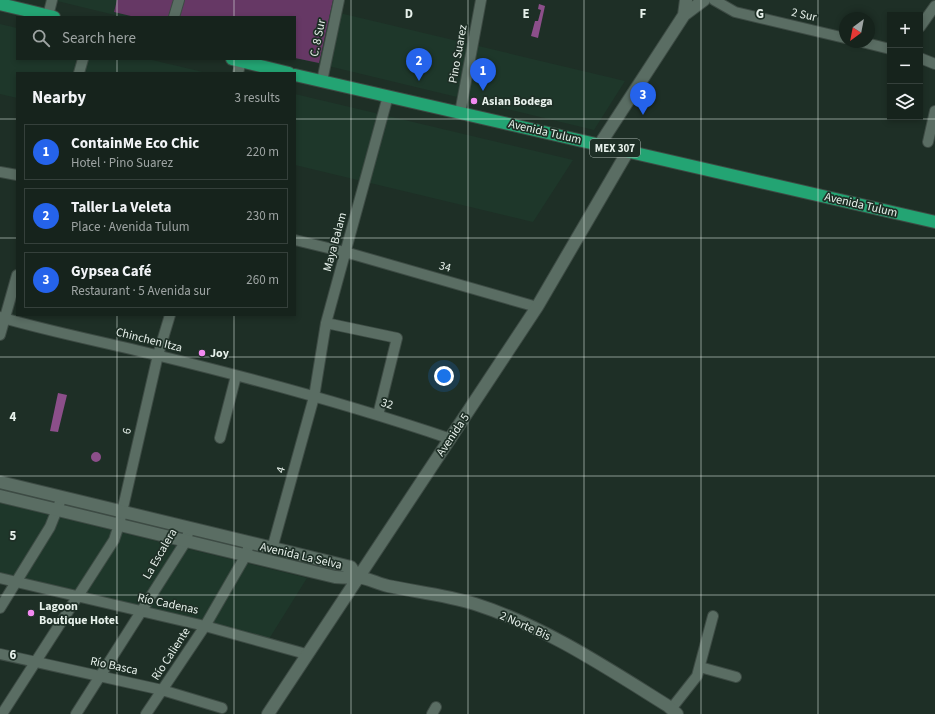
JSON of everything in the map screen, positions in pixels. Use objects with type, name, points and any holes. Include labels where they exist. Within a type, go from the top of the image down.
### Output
[{"type":"highway","points":[[0,4],[51,16]]},
{"type":"highway","points":[[237,64],[283,72]]},
{"type":"highway","name":"Avenida Tulum","points":[[296,74],[935,222]]},
{"type":"street","points":[[51,16],[52,0]]},
{"type":"street","points":[[174,16],[179,0]]},
{"type":"street","name":"C. 8 Sur","points":[[322,81],[339,0]]},
{"type":"street","name":"Pino Suarez","points":[[460,113],[481,0]]},
{"type":"street","points":[[684,15],[686,0]]},
{"type":"street","points":[[600,144],[684,15],[704,0]]},
{"type":"street","name":"2 Sur","points":[[714,0],[735,12],[839,37]]},
{"type":"street","points":[[923,23],[935,6]]},
{"type":"street","points":[[875,45],[887,48]]},
{"type":"street","points":[[923,59],[935,64]]},
{"type":"street","points":[[79,72],[83,60]]},
{"type":"street","name":"Maya Balam","points":[[314,396],[326,322],[388,96]]},
{"type":"street","points":[[928,142],[935,111]]},
{"type":"street","name":"Avenida 5","points":[[268,714],[357,576],[537,307],[628,151]]},
{"type":"street","points":[[0,172],[16,175]]},
{"type":"street","name":"34","points":[[296,240],[345,252],[537,307]]},
{"type":"street","points":[[0,335],[2,318],[16,278]]},
{"type":"street","name":"6","points":[[2,714],[37,662],[76,597],[114,540],[119,525],[158,355],[170,316]]},
{"type":"street","name":"Chinchen Itza","points":[[2,318],[158,355],[314,396]]},
{"type":"street","points":[[326,322],[397,338],[378,414]]},
{"type":"street","points":[[220,438],[236,376]]},
{"type":"street","name":"32","points":[[314,396],[378,414],[450,439]]},
{"type":"street","name":"4","points":[[272,550],[314,396]]},
{"type":"street","name":"Avenida La Selva","points":[[0,496],[186,541],[248,550],[272,550],[351,567],[357,576],[345,579],[335,577],[248,550],[190,529],[62,497],[1,484]]},
{"type":"street","points":[[0,608],[50,528],[59,510],[62,497]]},
{"type":"street","name":"La Escalera","points":[[76,714],[186,541],[190,529]]},
{"type":"street","name":"Río Caliente","points":[[146,714],[205,626],[248,550]]},
{"type":"street","name":"2 Norte Bis","points":[[357,576],[387,586],[447,596],[476,605],[517,621],[583,654],[670,711]]},
{"type":"street","name":"Río Cadenas","points":[[0,578],[205,626],[306,654]]},
{"type":"street","points":[[670,711],[694,680],[700,667],[713,616]]},
{"type":"street","name":"Río Basca","points":[[0,654],[162,690],[222,708]]},
{"type":"street","points":[[700,667],[736,678]]},
{"type":"shaded area","points":[[53,0],[285,0],[625,81],[594,130],[296,58],[296,16],[119,16]]},
{"type":"shaded area","points":[[117,0],[333,0],[319,63],[296,58],[296,16],[131,16],[114,12]]},
{"type":"shaded area","points":[[539,4],[545,6],[538,38],[531,36],[535,21],[538,21],[541,10],[538,9]]},
{"type":"shaded area","points":[[0,24],[16,28],[16,60],[152,60],[203,72],[16,72],[16,98],[0,94]]},
{"type":"shaded area","points":[[296,94],[573,160],[533,222],[296,165]]},
{"type":"shaded area","points":[[58,393],[67,395],[58,432],[50,431]]},
{"type":"shaded area","points":[[94,452],[98,452],[100,453],[100,461],[94,462],[91,459],[91,455]]},
{"type":"shaded area","points":[[0,503],[307,578],[269,639],[0,575]]},
{"type":"place","name":"Taller La Veleta","points":[[419,81]]},
{"type":"place","name":"ContainMe Eco Chic","points":[[483,91]]},
{"type":"place","name":"Asian Bodega","points":[[474,101]]},
{"type":"place","name":"Gypsea Café","points":[[643,115]]},
{"type":"place","name":"Joy","points":[[202,353]]},
{"type":"place","name":"Lagoon Boutique Hotel","points":[[31,613]]}]
